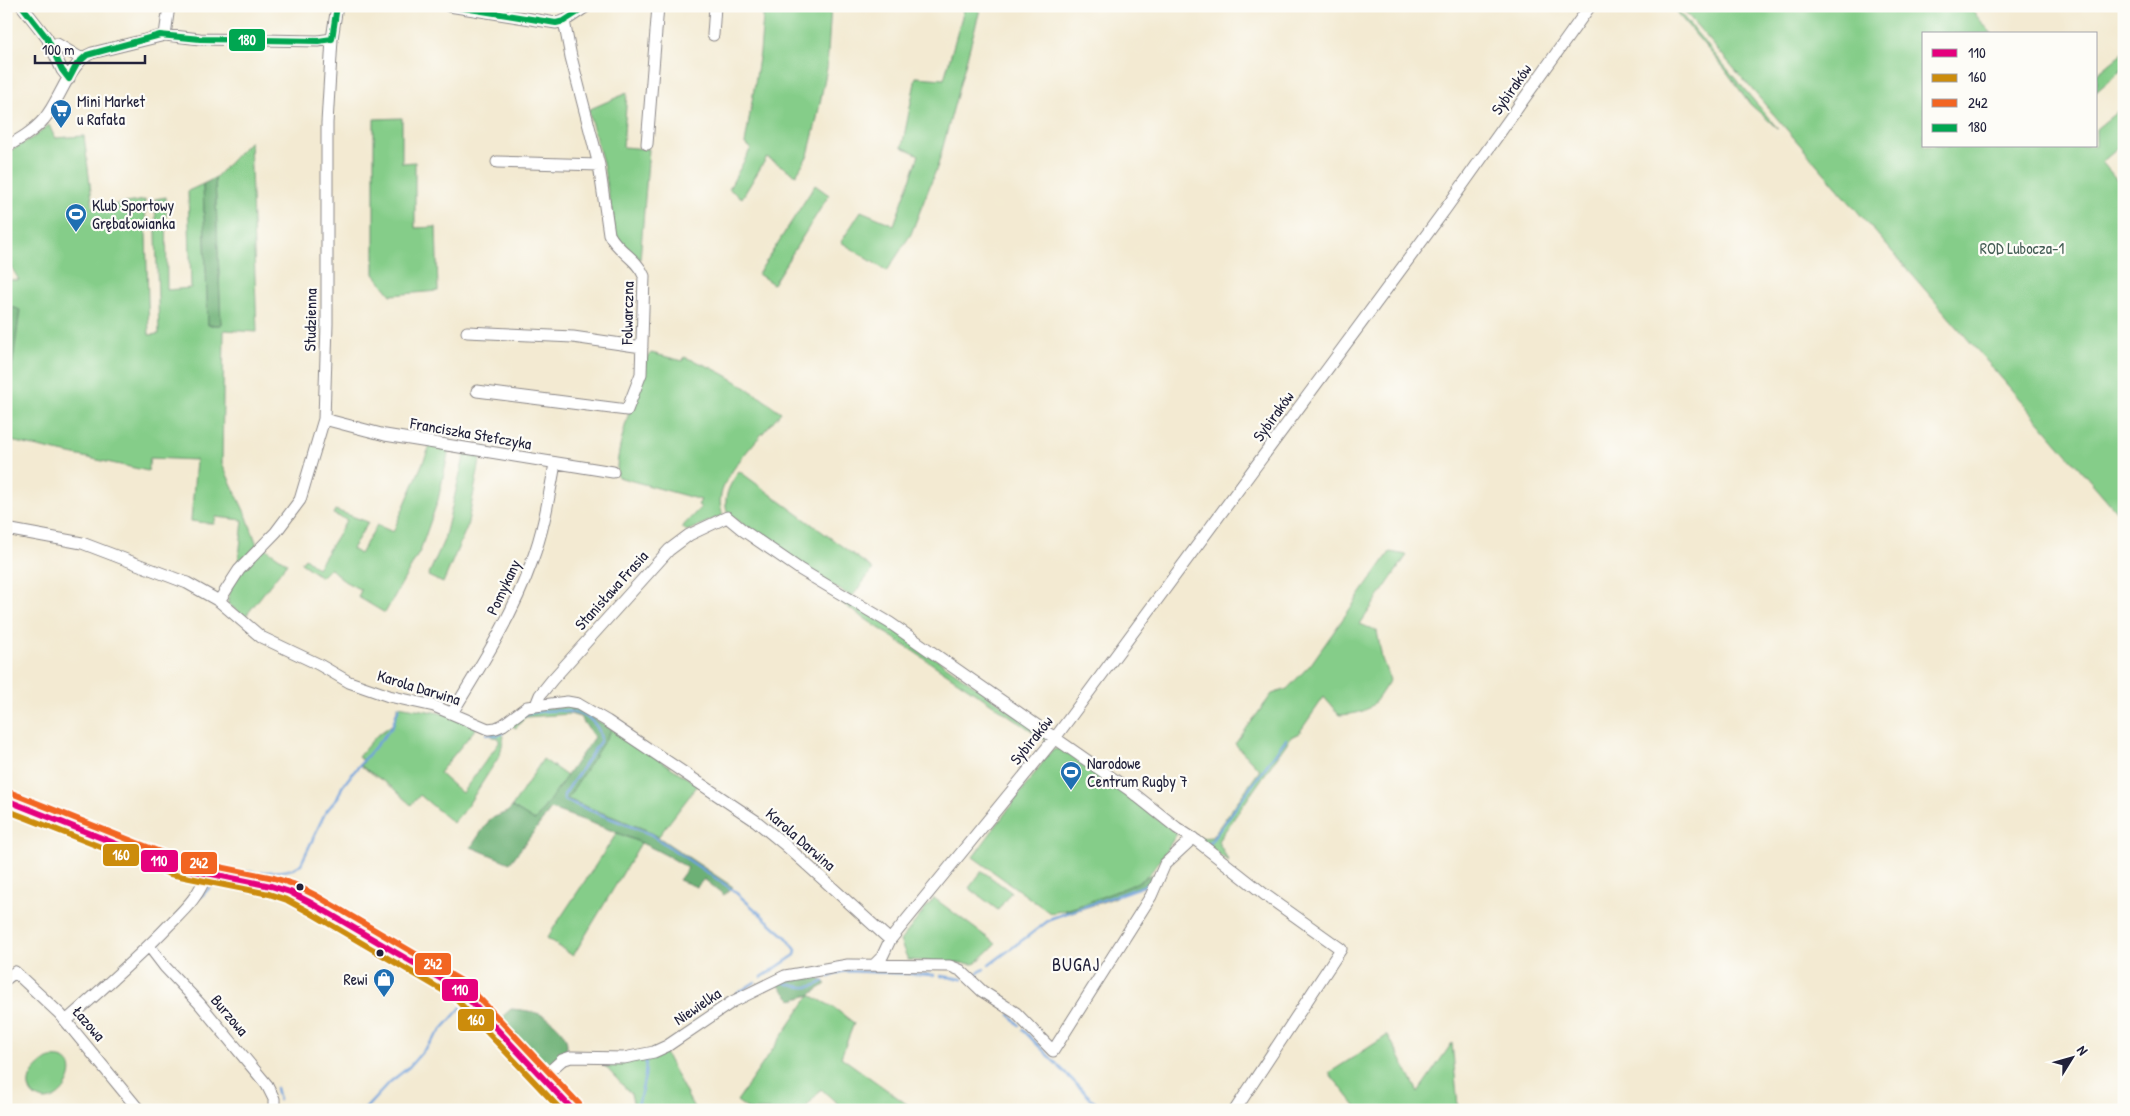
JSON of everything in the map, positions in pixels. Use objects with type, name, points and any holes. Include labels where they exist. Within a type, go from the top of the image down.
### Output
[{"type":"street","points":[[22,6],[51,44],[62,70],[69,79]]},
{"type":"street","points":[[165,35],[169,6]]},
{"type":"street","points":[[449,6],[556,22],[564,21],[580,8]]},
{"type":"street","points":[[647,144],[658,6]]},
{"type":"street","points":[[713,35],[715,6]]},
{"type":"street","name":"Sybiraków","points":[[874,964],[882,957],[890,940],[1055,738],[1444,211],[1590,6]]},
{"type":"street","name":"Studzienna","points":[[219,601],[239,570],[276,532],[297,505],[308,478],[324,419],[327,324],[328,123],[332,39],[336,7]]},
{"type":"street","name":"Folwarczna","points":[[477,391],[627,410],[640,379],[644,276],[638,265],[614,243],[609,234],[599,165],[571,57],[564,21]]},
{"type":"street","points":[[6,147],[32,130],[44,118],[82,59],[92,54],[165,35],[220,39],[318,41],[332,39]]},
{"type":"street","points":[[51,44],[57,44],[82,59]]},
{"type":"street","points":[[497,162],[599,165]]},
{"type":"street","points":[[467,332],[573,336],[642,347]]},
{"type":"street","name":"Franciszka Stefczyka","points":[[324,419],[385,435],[613,472]]},
{"type":"street","name":"Pomykany","points":[[452,713],[491,649],[524,582],[541,532],[556,464]]},
{"type":"street","name":"Stanisława Frasia","points":[[536,705],[540,694],[552,680],[669,550],[690,535],[728,517],[744,531],[801,570],[890,623],[1055,738]]},
{"type":"street","name":"Karola Darwina","points":[[6,529],[82,543],[187,582],[219,601],[262,637],[314,662],[349,682],[389,696],[434,706],[488,729],[496,728],[527,707],[568,702],[578,704],[607,721],[756,821],[890,940]]},
{"type":"street","points":[[1055,738],[1128,789],[1177,828],[1194,838],[1264,894],[1341,949],[1235,1110]]},
{"type":"street","points":[[6,800],[172,866],[290,892],[440,977],[467,996],[573,1110]]},
{"type":"street","points":[[874,964],[941,964],[960,970],[982,990],[1016,1013],[1053,1051],[1151,896],[1166,864],[1194,838]]},
{"type":"street","points":[[66,1020],[149,946],[185,909],[197,893],[206,874]]},
{"type":"street","name":"Burzowa","points":[[149,946],[267,1085],[274,1099],[274,1110]]},
{"type":"street","name":"Niewielka","points":[[542,1078],[562,1060],[571,1057],[624,1058],[646,1054],[667,1046],[732,1002],[774,980],[839,966],[874,964]]},
{"type":"street","name":"Łazowa","points":[[6,979],[15,972],[20,975],[66,1020],[139,1110]]},
{"type":"green space","points":[[764,6],[831,6],[827,68],[808,155],[796,175],[767,157],[742,198],[729,189],[751,148],[745,144],[760,52]]},
{"type":"green space","points":[[965,6],[981,6],[938,165],[911,234],[887,271],[841,242],[861,211],[894,225],[919,155],[902,147],[916,77],[944,79]]},
{"type":"green space","points":[[1671,6],[1674,6],[1778,129],[1750,104],[1724,68]]},
{"type":"green space","name":"ROD Lubocza-1","points":[[1680,6],[1968,6],[1990,32],[1922,32],[1922,148],[2098,148],[2098,127],[2124,106],[2124,143],[2102,162],[2124,188],[2124,520]]},
{"type":"green space","points":[[2124,52],[2124,68],[2098,90],[2098,73]]},
{"type":"green space","points":[[627,93],[623,147],[649,149],[640,260],[616,238],[603,163],[588,110]]},
{"type":"green space","points":[[402,118],[402,163],[415,162],[415,228],[436,227],[438,291],[391,295],[374,274],[374,119]]},
{"type":"green space","points":[[49,125],[55,138],[84,136],[93,208],[145,200],[149,335],[159,334],[155,199],[166,197],[167,290],[191,288],[188,191],[203,184],[208,325],[221,325],[215,178],[250,141],[257,332],[224,330],[222,464],[247,517],[257,545],[238,566],[243,520],[216,517],[214,524],[191,521],[196,460],[150,458],[148,471],[6,440],[6,407],[19,310],[13,307],[6,314],[6,280],[19,280],[6,258],[6,153],[34,137]]},
{"type":"green space","points":[[215,178],[221,325],[208,325],[203,184]]},
{"type":"green space","points":[[815,185],[829,195],[773,284],[758,274]]},
{"type":"green space","points":[[12,307],[20,310],[9,391],[6,391],[6,314]]},
{"type":"green space","points":[[651,353],[683,361],[684,357],[698,362],[735,381],[781,412],[746,452],[724,485],[720,498],[723,515],[687,531],[682,527],[701,507],[698,505],[701,500],[618,477],[617,468],[622,437],[647,357]]},
{"type":"green space","points":[[430,446],[449,450],[438,500],[420,551],[385,613],[358,597],[361,590],[344,581],[330,568],[321,577],[301,563],[305,558],[317,568],[347,520],[333,514],[335,510],[368,522],[352,549],[360,554],[377,525],[393,532]]},
{"type":"green space","points":[[465,453],[481,456],[467,527],[443,583],[428,576],[444,540]]},
{"type":"green space","points":[[739,471],[873,569],[852,597],[792,562],[727,512],[727,495]]},
{"type":"green space","points":[[265,548],[287,563],[245,617],[228,604],[228,595],[240,573]]},
{"type":"green space","points":[[1390,552],[1407,555],[1360,624],[1377,631],[1382,659],[1390,680],[1375,702],[1359,712],[1339,715],[1324,697],[1299,733],[1291,737],[1218,841],[1229,862],[1199,838],[1212,837],[1260,770],[1235,744],[1272,694],[1287,689],[1311,664]]},
{"type":"green space","points":[[810,577],[868,611],[1046,736],[1047,741],[846,606]]},
{"type":"green space","points":[[398,706],[452,715],[477,727],[439,773],[462,793],[499,743],[499,738],[492,737],[492,732],[498,731],[504,736],[500,755],[466,808],[453,823],[420,795],[411,805],[393,788],[361,766],[364,761],[358,757],[376,736],[393,724]]},
{"type":"green space","points":[[573,706],[570,714],[525,717],[516,728],[509,724],[529,709]]},
{"type":"green space","points":[[573,706],[612,729],[567,799],[649,831],[733,887],[724,895],[704,879],[697,887],[679,880],[688,868],[672,858],[639,842],[551,809],[510,863],[471,847],[490,819],[507,812],[512,807],[535,821],[594,737],[580,717],[570,714]]},
{"type":"green space","points":[[612,729],[698,785],[658,837],[649,831],[566,799]]},
{"type":"green space","name":"Narodowe Centrum Rugby 7","points":[[1063,748],[1177,834],[1153,869],[1145,878],[1137,883],[1099,899],[1050,913],[973,857],[1052,750]]},
{"type":"green space","points":[[543,759],[567,776],[535,821],[512,807]]},
{"type":"green space","points":[[617,833],[641,843],[573,956],[547,938]]},
{"type":"green space","points":[[982,871],[1011,892],[998,910],[969,888]]},
{"type":"green space","points":[[1153,874],[1157,875],[1154,884],[1120,893],[1114,898],[1066,914],[1065,911],[1130,886]]},
{"type":"green space","points":[[934,898],[996,944],[975,964],[908,960],[900,941]]},
{"type":"green space","points":[[814,974],[826,984],[810,995],[792,1000],[778,985],[781,980]]},
{"type":"green space","points":[[810,995],[833,1007],[854,1023],[841,1057],[915,1110],[834,1110],[838,1104],[821,1089],[804,1110],[749,1110],[737,1101]]},
{"type":"green space","points":[[511,1009],[538,1013],[546,1017],[562,1031],[567,1046],[560,1058],[540,1067],[496,1022]]},
{"type":"green space","points":[[1388,1035],[1418,1092],[1452,1043],[1458,1106],[1456,1110],[1359,1110],[1329,1073]]},
{"type":"green space","points":[[665,1053],[695,1110],[635,1110],[631,1094],[602,1063]]},
{"type":"green space","points":[[50,1058],[61,1058],[68,1063],[71,1069],[70,1078],[60,1093],[53,1098],[44,1100],[32,1094],[29,1082],[33,1072]]},
{"type":"waterway","points":[[262,872],[293,869],[301,864],[325,813],[338,797],[342,787],[352,774],[392,727],[399,707]]},
{"type":"waterway","points":[[524,715],[545,711],[558,711],[570,712],[591,720],[598,729],[601,740],[564,795],[564,800],[650,834],[733,890],[787,938],[796,950],[795,955],[762,977]]},
{"type":"waterway","points":[[487,734],[498,735],[503,733]]},
{"type":"waterway","points":[[1209,844],[1286,739]]},
{"type":"waterway","points":[[224,872],[255,872]]},
{"type":"waterway","points":[[989,965],[1052,918],[1149,884],[1153,880]]},
{"type":"waterway","points":[[201,897],[215,882],[224,882]]},
{"type":"waterway","points":[[158,951],[161,940]]},
{"type":"waterway","points":[[973,976],[984,969]]},
{"type":"waterway","points":[[829,977],[840,972],[849,971],[934,975]]},
{"type":"waterway","points":[[941,976],[962,979]]},
{"type":"waterway","points":[[783,982],[794,986],[809,987],[824,981]]},
{"type":"waterway","points":[[736,994],[755,982]]},
{"type":"waterway","points":[[364,1110],[390,1082],[409,1067],[464,1004]]},
{"type":"waterway","points":[[1010,1015],[1019,1025]]},
{"type":"waterway","points":[[1023,1030],[1102,1110]]},
{"type":"waterway","points":[[637,1110],[645,1076],[646,1057]]},
{"type":"waterway","points":[[276,1088],[279,1100]]},
{"type":"transit line","name":"180","points":[[22,6],[47,38],[62,70],[69,79]]},
{"type":"transit line","name":"180","points":[[69,79],[77,64],[87,55],[160,35],[200,39],[318,41],[332,39],[337,6]]},
{"type":"transit line","name":"180","points":[[451,6],[556,23],[564,21],[578,12],[575,6]]},
{"type":"transit line","name":"242","points":[[9,792],[175,858],[274,878],[293,884],[317,896],[465,983],[579,1104]]},
{"type":"transit line","name":"110","points":[[6,800],[172,866],[271,886],[290,892],[313,904],[460,990],[573,1110]]},
{"type":"transit line","name":"160","points":[[6,810],[170,874],[269,894],[287,900],[454,997],[561,1110]]},
{"type":"place","name":"Mini Market u Rafała","points":[[61,129]]},
{"type":"place","name":"Klub Sportowy Grębałowianka","points":[[76,233]]},
{"type":"place","name":"Narodowe Centrum Rugby 7","points":[[1071,791]]},
{"type":"place","name":"Rewi","points":[[384,998]]},
{"type":"district","name":"BUGAJ","points":[[1076,964]]}]
